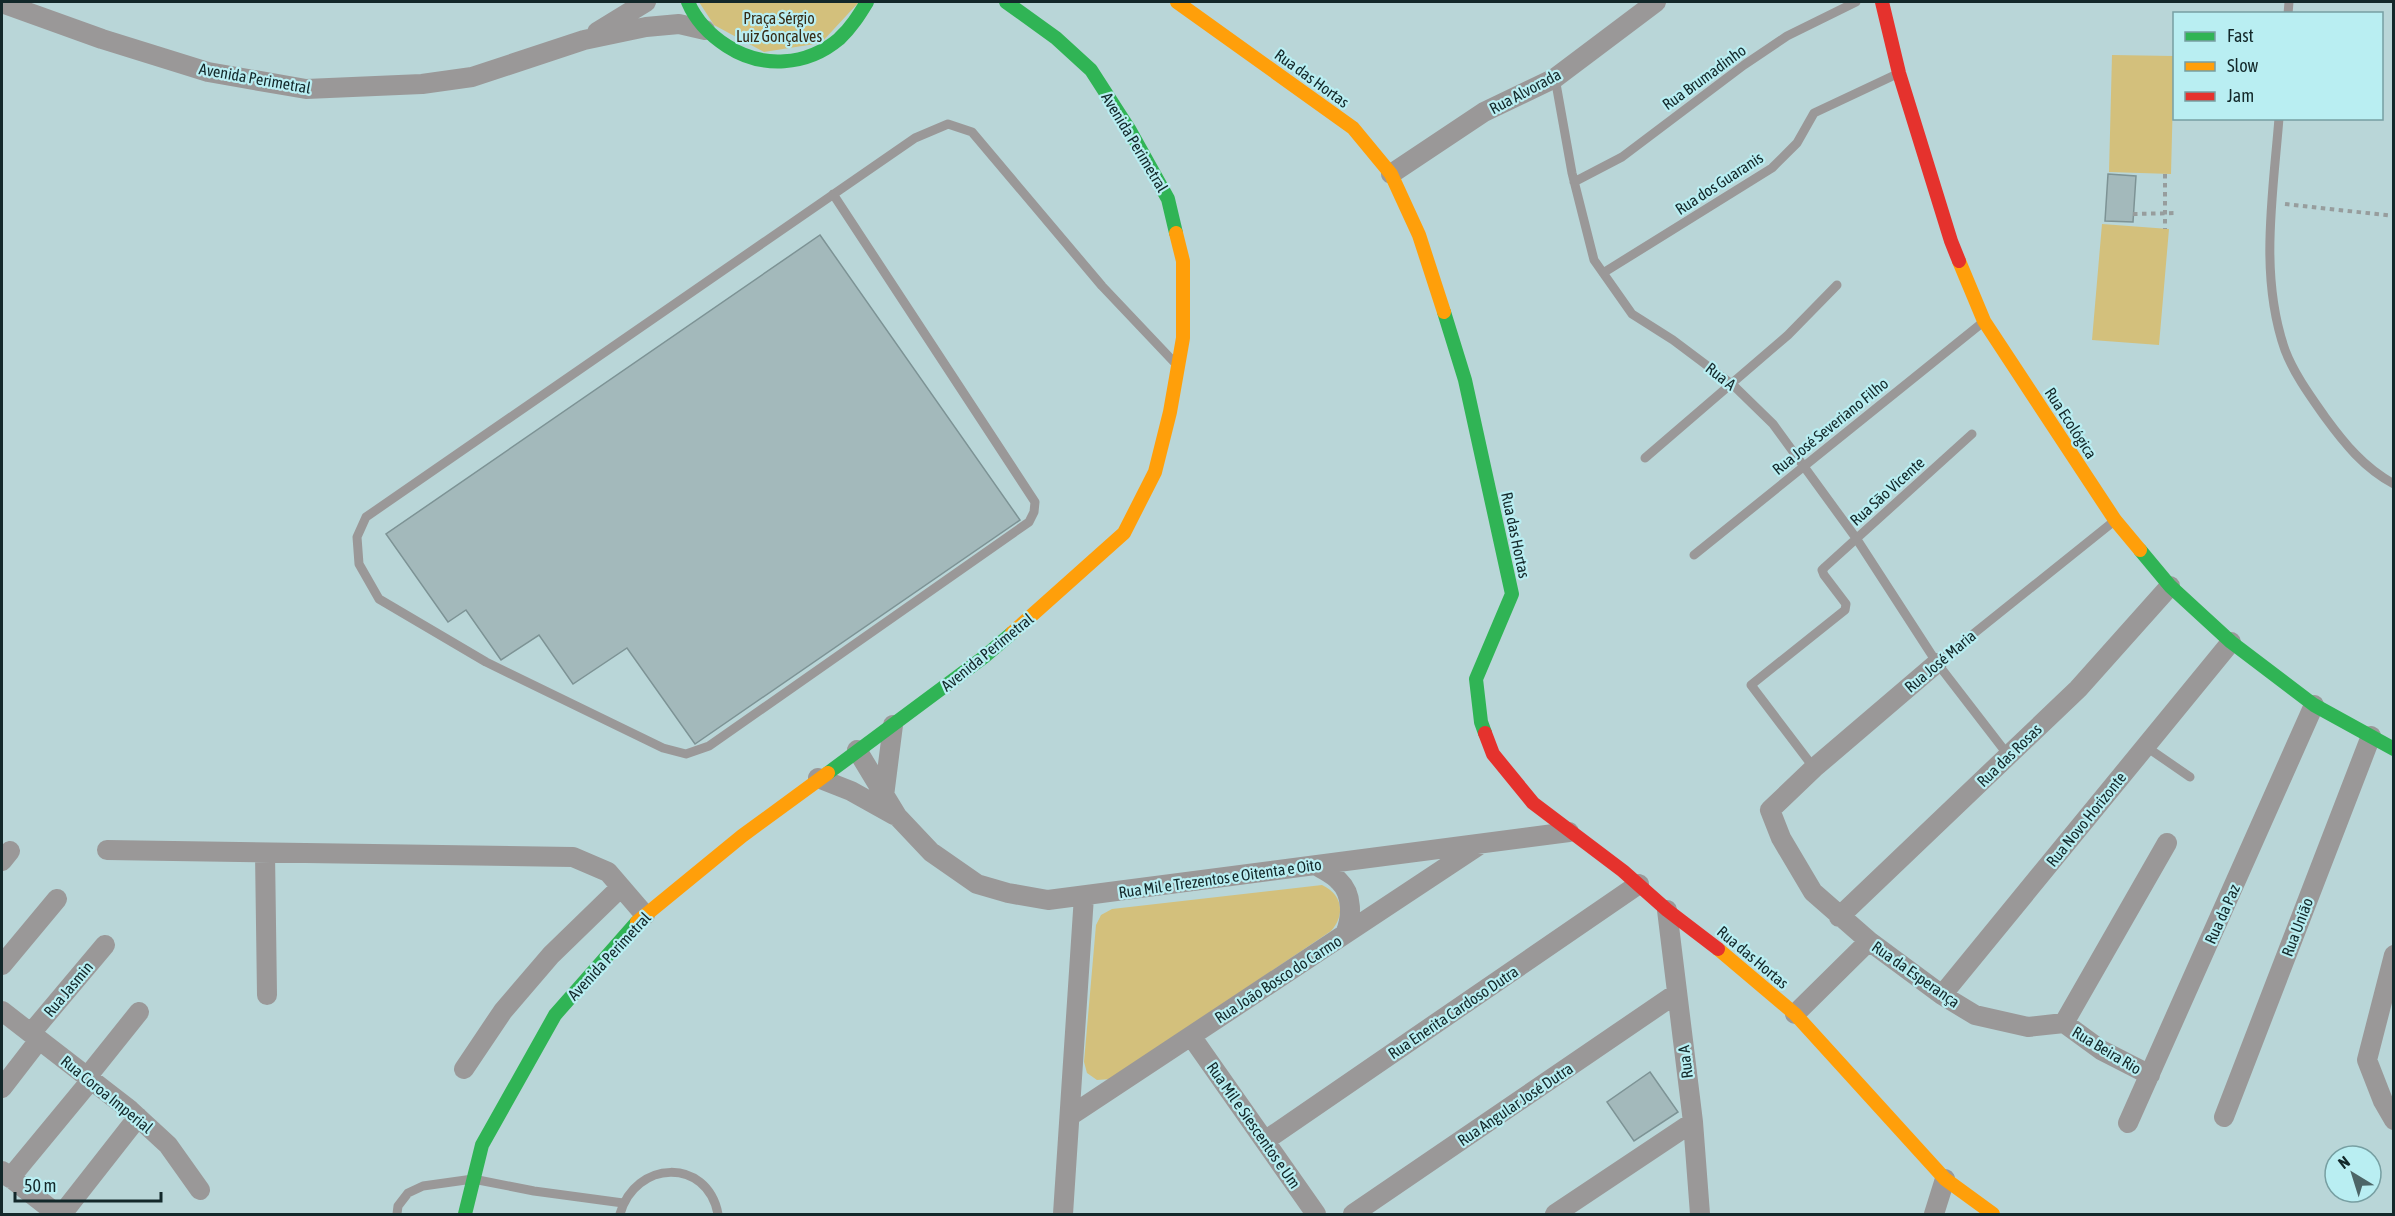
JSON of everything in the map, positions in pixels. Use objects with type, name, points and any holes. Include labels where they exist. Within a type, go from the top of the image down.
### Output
[{"type":"street","name":"Avenida Perimetral","points":[[584,40],[646,2]]},
{"type":"street","points":[[688,2],[705,30],[728,49],[754,60],[784,62],[813,56],[838,41],[874,2]]},
{"type":"street","points":[[858,20],[867,2]]},
{"type":"street","name":"Avenida Perimetral","points":[[465,1215],[482,1145],[515,1083],[555,1015],[633,925],[742,836],[984,657],[1055,597],[1124,533],[1155,472],[1184,338],[1183,261],[1168,199],[1129,129],[1091,70],[1056,38],[1006,2]]},
{"type":"street","name":"Rua das Hortas","points":[[1177,2],[1191,8],[1353,128],[1391,174],[1419,235],[1465,380],[1512,594],[1476,679],[1481,722],[1493,754],[1533,803],[1639,884],[1667,910],[1742,967],[1795,1014],[1945,1179],[1993,1215]]},
{"type":"street","name":"Rua Alvorada","points":[[1391,174],[1484,112],[1555,78],[1656,2]]},
{"type":"street","name":"Rua Ecológica","points":[[1882,2],[1899,73],[1951,241],[1984,321],[2115,520],[2170,586],[2231,642],[2314,705],[2394,749]]},
{"type":"street","name":"Avenida Perimetral","points":[[2,3],[102,39],[208,72],[306,89],[422,84],[472,76],[584,40],[664,24],[679,24],[705,30]]},
{"type":"street","name":"Rua das Rosas","points":[[1839,917],[2078,689],[2170,586]]},
{"type":"street","name":"Rua Novo Horizonte","points":[[1942,995],[2231,642]]},
{"type":"street","name":"Rua José Maria","points":[[1770,810],[1814,768],[1937,663]]},
{"type":"street","name":"Rua da Paz","points":[[2128,1123],[2314,705]]},
{"type":"street","points":[[884,796],[893,724]]},
{"type":"street","name":"Rua União","points":[[2224,1117],[2371,736]]},
{"type":"street","name":"Rua Mil e Trezentos e Oitenta e Oito","points":[[857,750],[897,816],[931,852],[977,884],[1008,893],[1048,900],[1485,841],[1569,832]]},
{"type":"street","name":"Rua Mil e Trezentos e Oitenta e Oito","points":[[818,778],[851,790],[897,816]]},
{"type":"street","name":"Rua da Esperança","points":[[1770,810],[1781,838],[1813,892],[1869,941],[1942,995],[1975,1015],[2017,1025],[2028,1027],[2064,1023]]},
{"type":"street","name":"Rua João Bosco do Carmo","points":[[1070,1116],[1485,841]]},
{"type":"street","points":[[2064,1023],[2167,843]]},
{"type":"street","points":[[107,850],[573,857],[608,872],[645,915]]},
{"type":"street","points":[[265,853],[267,995]]},
{"type":"street","points":[[1316,865],[1340,882],[1350,903],[1350,923],[1346,934]]},
{"type":"street","name":"Rua Enerita Cardoso Dutra","points":[[1266,1140],[1639,884]]},
{"type":"street","points":[[464,1069],[503,1011],[551,955],[621,887]]},
{"type":"street","points":[[1063,1215],[1084,896]]},
{"type":"street","points":[[2,965],[57,899]]},
{"type":"street","name":"Rua A","points":[[1667,910],[1693,1122],[1700,1215]]},
{"type":"street","points":[[1795,1014],[1869,941]]},
{"type":"street","name":"Rua Jasmin","points":[[2,1088],[35,1037],[105,945]]},
{"type":"street","points":[[2394,955],[2367,1060],[2383,1101],[2394,1120]]},
{"type":"street","name":"Rua Angular José Dutra","points":[[1353,1215],[1677,993]]},
{"type":"street","name":"Rua Coroa Imperial","points":[[2,1011],[138,1117],[168,1145],[200,1190]]},
{"type":"street","points":[[57,1215],[6,1175],[89,1078],[139,1012]]},
{"type":"street","name":"Rua Beira Rio","points":[[2064,1023],[2101,1050],[2150,1075]]},
{"type":"street","name":"Rua Mil e Siescentos e Um","points":[[1191,1036],[1266,1140],[1316,1215]]},
{"type":"street","points":[[62,1215],[138,1117]]},
{"type":"street","points":[[1556,1215],[1693,1122]]},
{"type":"street","points":[[1934,1215],[1945,1179]]},
{"type":"lane","name":"Rua Brumadinho","points":[[1574,182],[1622,157],[1744,64],[1779,42],[1856,2]]},
{"type":"lane","name":"Rua dos Guaranis","points":[[1603,273],[1772,168],[1797,143],[1814,113],[1899,73]]},
{"type":"lane","name":"Rua A","points":[[1555,78],[1574,182],[1594,260],[1632,314],[1673,340],[1733,385],[1773,424],[1856,538],[1937,663],[2008,755]]},
{"type":"lane","points":[[2279,120],[2269,220],[2273,310],[2286,353],[2306,391],[2348,449],[2394,484]]},
{"type":"lane","points":[[833,194],[1035,502],[1034,512],[1029,522],[709,746],[686,754],[663,748],[486,662],[379,598],[359,564],[357,537],[366,517],[833,194],[915,138],[948,124],[972,132],[1102,286],[1179,369]]},
{"type":"lane","points":[[1645,458],[1733,385],[1788,335],[1837,285]]},
{"type":"lane","name":"Rua José Severiano Filho","points":[[1694,555],[1984,321]]},
{"type":"lane","name":"Rua São Vicente","points":[[1814,768],[1751,684],[1845,610],[1846,604],[1822,570],[1972,434]]},
{"type":"lane","name":"Rua José Maria","points":[[1937,663],[2115,520]]},
{"type":"lane","points":[[2145,746],[2190,777]]},
{"type":"lane","points":[[620,1215],[629,1192],[648,1177],[671,1172],[683,1174],[704,1186],[711,1195],[718,1215]]},
{"type":"lane","points":[[397,1215],[398,1206],[408,1193],[423,1186],[473,1179],[534,1191],[623,1203]]},
{"type":"path","points":[[2165,174],[2165,229]]},
{"type":"path","points":[[2272,202],[2394,216]]},
{"type":"path","points":[[2133,214],[2177,213]]},
{"type":"green space","name":"Praça Sérgio Luiz Gonçalves","points":[[699,2],[859,2],[821,43],[764,52],[714,25]]},
{"type":"green space","points":[[2112,55],[2173,56],[2171,174],[2109,172]]},
{"type":"green space","points":[[2102,224],[2169,229],[2159,345],[2092,340]]},
{"type":"green space","points":[[1322,885],[1334,894],[1340,905],[1339,918],[1331,931],[1111,1079],[1097,1080],[1087,1073],[1084,1062],[1096,925],[1101,915],[1112,909]]},
{"type":"building","points":[[2108,174],[2136,176],[2133,222],[2105,221]]},
{"type":"building","points":[[820,235],[1020,520],[695,744],[627,648],[573,684],[539,635],[501,660],[466,610],[448,622],[386,534]]},
{"type":"building","points":[[1650,1072],[1678,1112],[1634,1141],[1607,1102]]},
{"type":"traffic: fast","points":[[688,2],[704,27],[727,46],[741,53],[769,61],[799,59],[826,48],[839,39],[858,17],[867,2]]},
{"type":"traffic: fast","points":[[1006,2],[1056,38],[1091,70],[1129,129],[1168,199],[1176,233]]},
{"type":"traffic: fast","points":[[1444,312],[1465,380],[1512,594],[1476,679],[1481,722],[1485,733]]},
{"type":"traffic: fast","points":[[2140,550],[2170,586],[2231,642],[2314,705],[2394,749]]},
{"type":"traffic: fast","points":[[828,773],[984,657],[1012,633]]},
{"type":"traffic: fast","points":[[465,1214],[482,1145],[555,1015],[637,922]]},
{"type":"traffic: slow","points":[[1177,2],[1353,128],[1391,174],[1419,235],[1444,312]]},
{"type":"traffic: slow","points":[[1012,633],[1124,533],[1155,472],[1170,412],[1183,338],[1183,261],[1176,233]]},
{"type":"traffic: slow","points":[[1959,261],[1984,321],[2115,520],[2140,550]]},
{"type":"traffic: slow","points":[[637,922],[742,836],[828,773]]},
{"type":"traffic: slow","points":[[1718,949],[1795,1014],[1945,1179],[1993,1214]]},
{"type":"traffic: jam","points":[[1882,2],[1899,73],[1959,261]]},
{"type":"traffic: jam","points":[[1485,733],[1493,754],[1533,803],[1623,871],[1667,910],[1718,949]]}]
